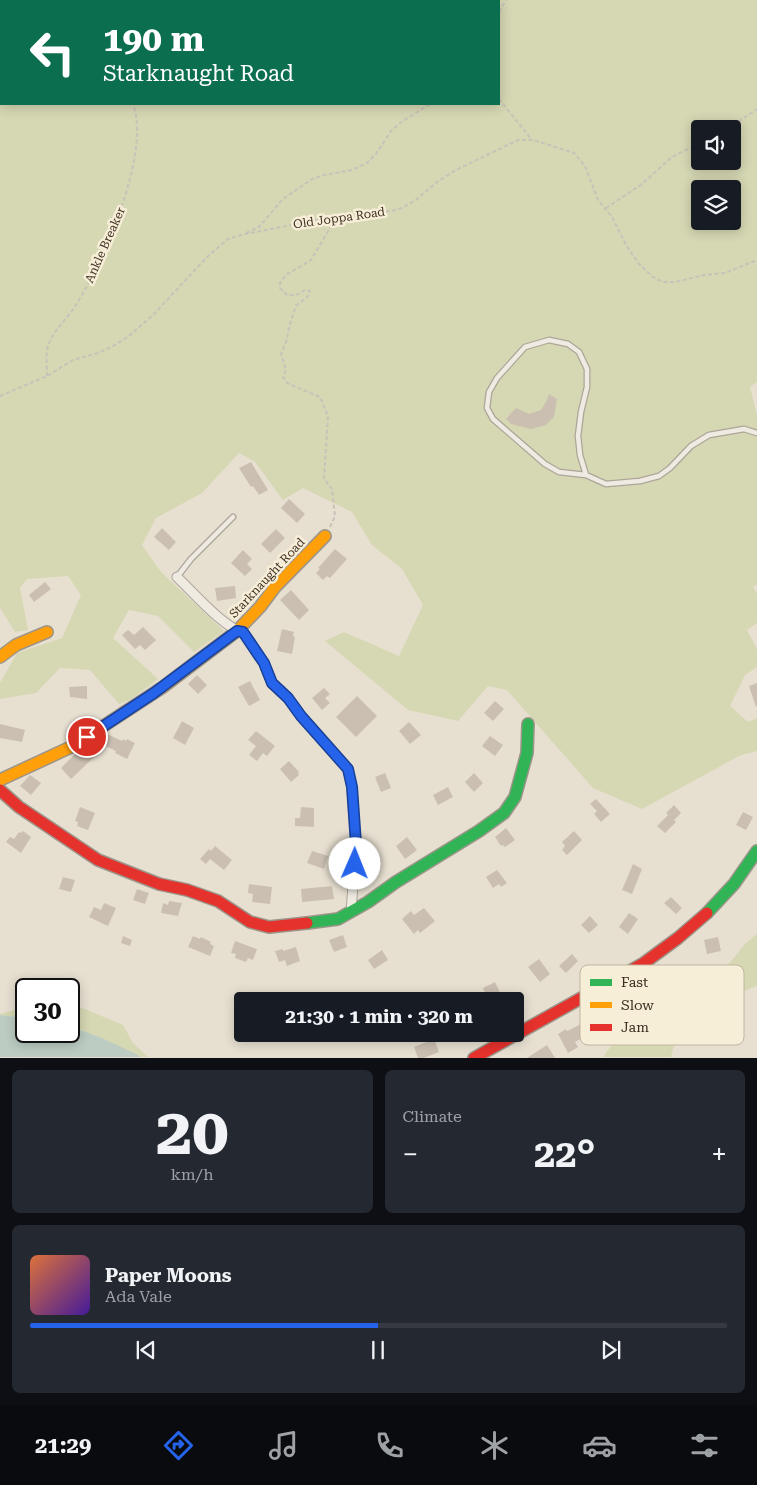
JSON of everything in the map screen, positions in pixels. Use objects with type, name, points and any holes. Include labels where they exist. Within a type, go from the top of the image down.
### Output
[{"type":"street","name":"Starknaught Road","points":[[0,780],[8,774],[38,763],[73,746],[157,691],[237,631],[254,614],[275,587],[325,536]]},
{"type":"street","points":[[177,577],[226,625],[243,632],[264,663],[272,683],[288,698],[301,716],[348,769],[352,787],[356,844],[351,912]]},
{"type":"street","points":[[0,657],[6,650],[24,640],[47,632]]},
{"type":"street","points":[[0,790],[19,807],[98,860],[159,884],[187,890],[218,901],[250,922],[269,927],[338,920],[479,831],[504,813],[515,797],[527,753],[528,724]]},
{"type":"street","points":[[640,965],[692,927],[730,889],[757,851]]},
{"type":"street","points":[[474,1058],[580,999]]},
{"type":"lane","points":[[586,475],[580,455],[578,436],[587,387],[587,369],[579,352],[568,344],[549,340],[525,347],[497,378],[490,392],[487,408],[493,419],[558,472],[586,475],[606,484],[640,481],[659,476],[670,468],[691,446],[709,435],[744,430],[757,433]]},
{"type":"lane","points":[[177,577],[196,553],[233,517]]},
{"type":"path","points":[[500,100],[533,140]]},
{"type":"path","name":"Ankle Breaker","points":[[46,376],[47,350],[51,339],[75,307],[92,276],[122,208],[136,150],[138,123],[133,105]]},
{"type":"path","points":[[241,235],[259,227],[283,199],[312,180],[324,175],[352,170],[367,163],[376,154],[391,131],[428,105]]},
{"type":"path","points":[[740,120],[757,108]]},
{"type":"path","name":"Old Joppa Road","points":[[0,396],[46,376],[73,360],[115,346],[154,314],[207,257],[228,240],[241,235],[336,217],[402,208],[416,200],[437,182],[456,170],[518,140],[533,140],[574,153],[585,166],[598,200],[612,217],[626,245],[639,264],[653,277],[663,282],[674,282],[704,275],[725,273],[757,260]]},
{"type":"path","points":[[605,209],[642,184],[672,157],[691,148]]},
{"type":"path","points":[[325,536],[335,516],[332,489],[324,479],[328,416],[320,397],[287,383],[283,377],[286,370],[281,354],[296,306],[308,296],[310,291],[304,290],[296,295],[287,295],[280,288],[280,283],[286,275],[311,260],[336,217]]},
{"type":"green space","points":[[500,0],[757,0],[757,382],[750,387],[757,415],[757,585],[753,586],[757,594],[757,623],[747,630],[757,649],[757,667],[745,675],[730,706],[748,722],[757,718],[757,751],[741,755],[642,809],[593,788],[507,690],[488,686],[458,721],[408,710],[325,641],[344,632],[399,656],[423,605],[402,569],[372,545],[352,512],[303,488],[283,500],[255,462],[239,453],[202,493],[156,518],[142,545],[161,572],[224,631],[194,652],[158,616],[129,610],[113,638],[158,679],[131,699],[119,704],[90,670],[60,668],[36,693],[0,699],[0,683],[17,653],[62,638],[81,595],[68,576],[27,579],[20,588],[28,630],[15,632],[0,608],[0,105],[500,105]]},
{"type":"green space","points":[[757,934],[757,986],[744,991],[744,965],[728,965],[746,943]]},
{"type":"green space","points":[[80,1008],[123,1025],[133,1043],[148,1057],[130,1053],[99,1037],[80,1030]]},
{"type":"green space","points":[[15,1010],[15,1017],[0,1014]]},
{"type":"green space","points":[[612,1045],[675,1045],[671,1057],[603,1057]]},
{"type":"shaded area","points":[[0,1015],[15,1017],[15,1043],[80,1043],[80,1030],[142,1057],[0,1057]]},
{"type":"building","points":[[549,394],[557,399],[554,417],[546,425],[531,429],[511,424],[506,419],[516,408],[529,414],[541,410]]},
{"type":"building","points":[[251,462],[268,490],[259,495],[253,486],[251,487],[239,468]]},
{"type":"building","points":[[289,499],[305,514],[297,523],[281,508]]},
{"type":"building","points":[[162,528],[176,542],[169,550],[154,537]]},
{"type":"building","points":[[276,529],[285,538],[270,553],[261,544]]},
{"type":"building","points":[[335,549],[347,559],[330,578],[327,576],[323,580],[316,573],[320,569],[318,568]]},
{"type":"building","points":[[243,550],[252,559],[247,564],[252,569],[245,576],[231,563]]},
{"type":"building","points":[[45,582],[51,589],[34,602],[29,595]]},
{"type":"building","points":[[235,586],[236,598],[217,601],[215,588]]},
{"type":"building","points":[[291,590],[309,610],[299,620],[280,600]]},
{"type":"building","points":[[143,627],[156,640],[145,650],[140,645],[135,649],[122,635],[128,630],[134,635]]},
{"type":"building","points":[[282,629],[294,632],[292,654],[277,651]]},
{"type":"building","points":[[197,675],[207,685],[198,694],[188,684]]},
{"type":"building","points":[[250,681],[260,700],[249,706],[238,687]]},
{"type":"building","points":[[757,683],[757,706],[756,707],[749,686]]},
{"type":"building","points":[[87,686],[87,699],[70,697],[69,687]]},
{"type":"building","points":[[324,688],[330,694],[325,698],[330,703],[322,710],[312,698]]},
{"type":"building","points":[[357,696],[377,716],[356,737],[336,717]]},
{"type":"building","points":[[495,701],[504,709],[493,721],[484,713]]},
{"type":"building","points":[[182,721],[194,728],[185,745],[173,738]]},
{"type":"building","points":[[409,722],[421,735],[410,744],[399,731]]},
{"type":"building","points":[[0,724],[25,730],[22,742],[0,738]]},
{"type":"building","points":[[256,731],[275,746],[267,756],[263,753],[257,761],[249,755],[256,746],[248,740]]},
{"type":"building","points":[[107,734],[122,741],[127,739],[135,743],[127,759],[102,744]]},
{"type":"building","points":[[490,736],[503,745],[495,756],[482,746]]},
{"type":"building","points":[[85,748],[94,757],[71,779],[61,768],[75,754]]},
{"type":"building","points":[[289,761],[299,772],[299,775],[291,782],[280,769]]},
{"type":"building","points":[[385,773],[391,788],[381,792],[375,777]]},
{"type":"building","points":[[474,773],[483,783],[474,792],[465,782]]},
{"type":"building","points":[[30,775],[41,783],[31,795],[20,786]]},
{"type":"building","points":[[448,787],[453,797],[438,805],[433,795]]},
{"type":"building","points":[[596,799],[610,814],[601,822],[594,814],[597,811],[590,804]]},
{"type":"building","points":[[674,805],[681,813],[674,820],[676,822],[665,833],[657,826],[668,815],[666,813]]},
{"type":"building","points":[[80,807],[95,813],[88,830],[77,826],[78,822],[75,821]]},
{"type":"building","points":[[301,807],[314,808],[314,827],[295,826],[295,818],[300,818]]},
{"type":"building","points":[[743,812],[753,817],[746,830],[736,825]]},
{"type":"building","points":[[506,828],[515,840],[505,847],[501,846],[495,837]]},
{"type":"building","points":[[23,831],[31,837],[21,853],[6,842],[10,837],[14,839],[19,832]]},
{"type":"building","points":[[574,831],[582,840],[567,855],[562,850],[565,846],[562,842]]},
{"type":"building","points":[[407,837],[417,850],[405,859],[396,846]]},
{"type":"building","points":[[215,846],[232,860],[224,870],[210,859],[206,864],[200,859],[209,849],[211,851]]},
{"type":"building","points":[[312,851],[328,856],[324,869],[307,863]]},
{"type":"building","points":[[372,854],[380,870],[370,877],[364,868],[369,864],[365,858]]},
{"type":"building","points":[[633,864],[642,869],[632,894],[622,890]]},
{"type":"building","points":[[497,870],[507,883],[501,887],[499,884],[493,888],[486,877]]},
{"type":"building","points":[[63,877],[75,880],[71,892],[59,889]]},
{"type":"building","points":[[249,884],[272,887],[270,904],[252,902],[253,894],[248,893]]},
{"type":"building","points":[[332,886],[334,899],[302,902],[301,889]]},
{"type":"building","points":[[137,889],[149,893],[145,904],[133,900]]},
{"type":"building","points":[[671,897],[682,908],[676,914],[664,903]]},
{"type":"building","points":[[169,901],[182,903],[178,916],[161,913],[163,903],[168,905]]},
{"type":"building","points":[[104,903],[116,908],[108,926],[89,917],[94,907],[101,910]]},
{"type":"building","points":[[424,908],[435,921],[420,933],[418,930],[414,934],[402,919],[411,911],[414,915]]},
{"type":"building","points":[[629,913],[638,919],[628,934],[619,927]]},
{"type":"building","points":[[590,916],[598,925],[589,933],[581,925]]},
{"type":"building","points":[[343,935],[347,947],[334,952],[329,940]]},
{"type":"building","points":[[123,936],[132,940],[130,946],[121,943]]},
{"type":"building","points":[[193,936],[200,939],[201,937],[211,942],[210,944],[214,946],[210,956],[188,947]]},
{"type":"building","points":[[718,937],[721,951],[707,954],[704,940]]},
{"type":"building","points":[[235,941],[257,949],[253,960],[248,958],[246,962],[235,958],[236,954],[231,953]]},
{"type":"building","points":[[296,947],[300,961],[287,966],[285,960],[279,962],[275,951]]},
{"type":"building","points":[[382,950],[388,960],[374,969],[368,960]]},
{"type":"building","points":[[572,954],[578,961],[566,973],[559,966]]},
{"type":"building","points":[[539,959],[550,974],[540,982],[528,967]]},
{"type":"building","points":[[495,982],[500,992],[485,992],[483,988]]},
{"type":"building","points":[[580,1024],[580,1039],[575,1042],[578,1047],[568,1053],[558,1034],[566,1029],[567,1031]]},
{"type":"building","points":[[426,1042],[435,1042],[439,1052],[424,1058],[418,1058],[414,1047]]},
{"type":"building","points":[[547,1045],[555,1058],[527,1058]]},
{"type":"traffic: fast","points":[[307,923],[338,919],[368,902],[504,813],[515,797],[527,753],[528,724]]},
{"type":"traffic: fast","points":[[707,913],[734,884],[757,851]]},
{"type":"traffic: slow","points":[[0,780],[73,746],[163,687],[237,631],[260,607],[275,587],[325,536]]},
{"type":"traffic: slow","points":[[0,657],[16,645],[47,632]]},
{"type":"traffic: jam","points":[[0,790],[19,807],[98,860],[159,884],[187,890],[218,901],[250,922],[269,927],[307,923]]},
{"type":"traffic: jam","points":[[640,965],[678,938],[707,913]]},
{"type":"traffic: jam","points":[[474,1058],[580,999]]},
{"type":"route","points":[[87,737],[154,693],[237,631],[243,632],[264,663],[272,683],[288,698],[301,716],[348,769],[352,787],[356,844],[355,864]]}]
